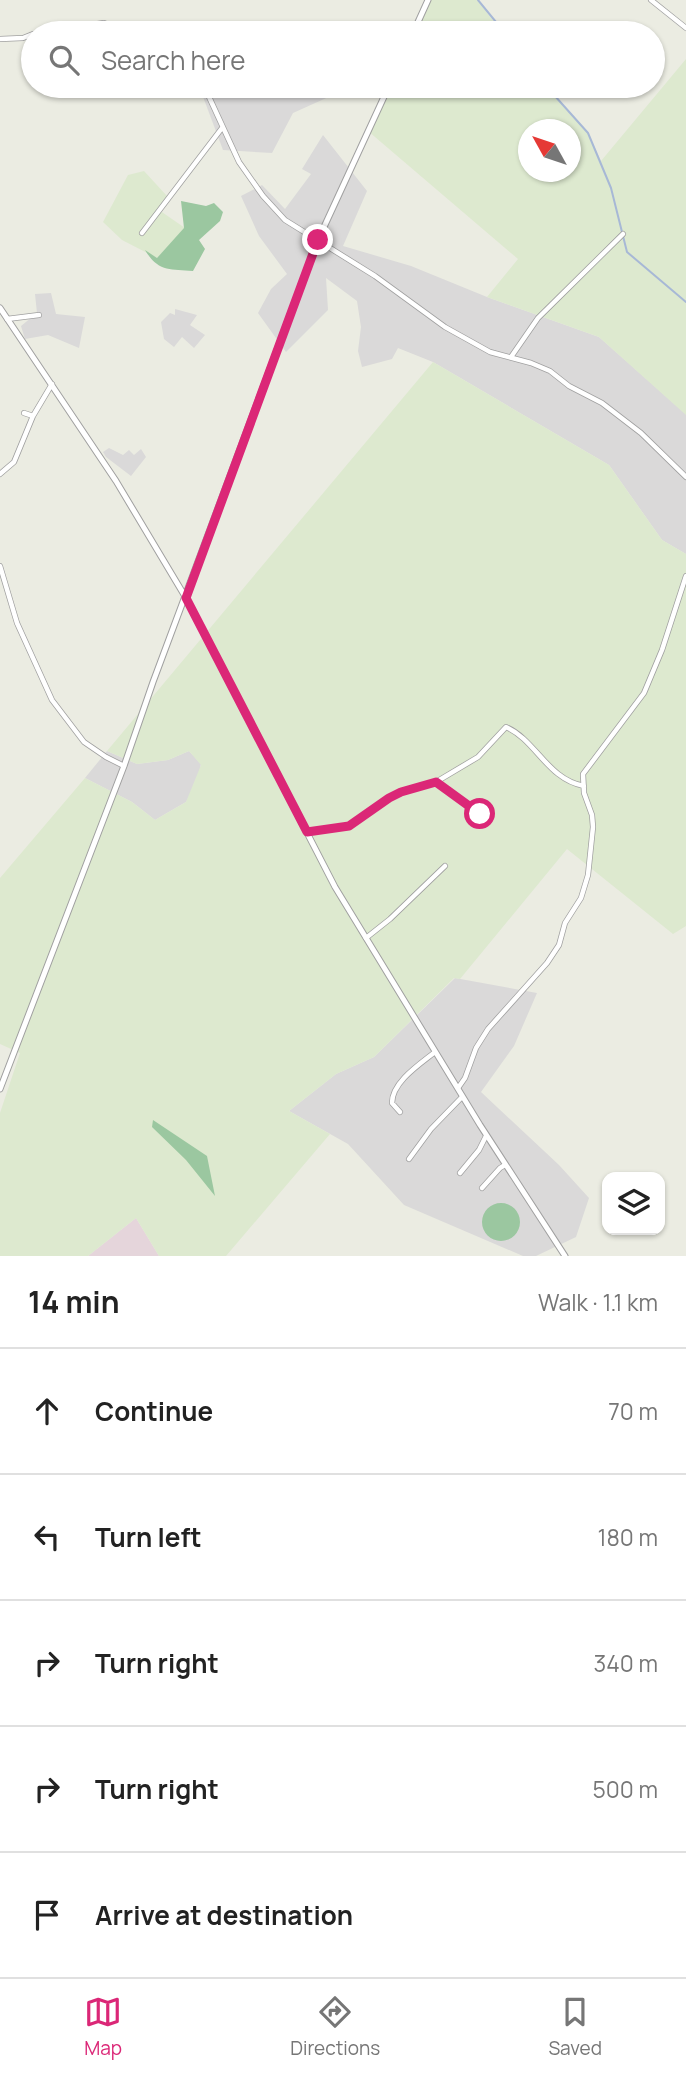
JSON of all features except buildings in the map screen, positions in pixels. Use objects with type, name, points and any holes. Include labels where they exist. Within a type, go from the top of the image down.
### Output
[{"type":"street","points":[[418,21],[428,0]]},
{"type":"street","points":[[651,0],[686,28]]},
{"type":"street","points":[[0,39],[21,38]]},
{"type":"street","points":[[209,98],[239,162],[263,196],[285,220],[375,276],[445,327],[490,352],[550,371],[569,386],[602,403],[641,433],[686,477]]},
{"type":"street","points":[[0,1089],[124,766],[318,240],[383,98]]},
{"type":"street","points":[[142,233],[222,128]]},
{"type":"street","points":[[511,357],[538,318],[623,234]]},
{"type":"street","points":[[0,308],[4,319],[52,384],[116,481],[186,598],[335,887],[486,1136],[565,1256]]},
{"type":"street","points":[[4,319],[38,315]]},
{"type":"street","points":[[0,474],[14,462],[33,416],[52,384]]},
{"type":"street","points":[[24,413],[33,416]]},
{"type":"street","points":[[0,566],[17,623],[52,700],[84,742],[124,766]]},
{"type":"street","points":[[458,1088],[488,1029],[559,946],[565,923],[581,898],[588,875],[593,827],[583,774],[644,693],[662,650],[686,576]]},
{"type":"street","points":[[307,832],[349,826],[389,798],[436,782],[478,757],[506,727],[527,743],[546,765],[572,784],[584,786]]},
{"type":"street","points":[[436,782],[480,814]]},
{"type":"street","points":[[366,937],[390,919],[445,866]]},
{"type":"street","points":[[400,1112],[392,1103],[392,1096],[402,1082],[435,1052]]},
{"type":"street","points":[[409,1159],[462,1097]]},
{"type":"street","points":[[460,1173],[479,1150],[486,1136]]},
{"type":"street","points":[[482,1188],[505,1165]]},
{"type":"shaded area","points":[[204,98],[326,98],[293,113],[272,153],[223,150]]},
{"type":"shaded area","points":[[323,135],[367,191],[343,246],[411,266],[487,297],[599,337],[686,414],[686,554],[662,540],[609,465],[433,362],[398,348],[392,359],[362,367],[358,351],[361,327],[357,301],[326,278],[328,310],[286,352],[258,313],[271,289],[287,274],[259,236],[241,196],[262,185],[285,209],[311,174],[302,169]]},
{"type":"shaded area","points":[[51,293],[56,314],[85,317],[79,348],[48,335],[25,339],[21,326],[37,313],[35,294]]},
{"type":"shaded area","points":[[175,309],[197,315],[190,325],[205,335],[194,348],[182,337],[174,347],[164,339],[161,322],[170,313],[175,315]]},
{"type":"shaded area","points":[[109,448],[123,455],[129,450],[134,455],[141,449],[146,457],[131,476],[106,457],[103,452]]},
{"type":"shaded area","points":[[107,751],[137,764],[168,760],[189,751],[201,764],[197,781],[186,802],[155,820],[132,802],[85,778]]},
{"type":"shaded area","points":[[455,978],[537,993],[514,1046],[481,1092],[559,1165],[589,1198],[576,1237],[536,1256],[523,1256],[404,1205],[348,1144],[289,1111],[336,1074],[374,1057]]},
{"type":"shaded area","points":[[136,1218],[159,1256],[88,1256]]},
{"type":"green space","points":[[428,0],[477,0],[494,21],[418,21]]},
{"type":"green space","points":[[686,59],[686,415],[599,337],[487,297],[518,259],[368,131],[383,98],[557,98],[576,119],[518,119],[518,182],[581,182],[581,125],[588,133],[601,161],[654,98],[665,98],[665,84]]},
{"type":"green space","points":[[144,171],[167,196],[159,210],[185,228],[157,258],[122,240],[103,222],[128,175]]},
{"type":"green space","points":[[181,201],[206,206],[214,203],[223,212],[220,221],[199,240],[205,249],[193,271],[160,266],[145,250],[157,258],[184,228]]},
{"type":"green space","points":[[433,362],[609,465],[662,540],[686,554],[686,926],[673,934],[567,849],[460,979],[454,978],[374,1057],[336,1074],[289,1111],[330,1134],[226,1256],[159,1256],[136,1218],[88,1256],[0,1256],[0,1113],[20,1053],[0,1044],[0,878],[85,778],[132,802],[155,820],[186,802],[201,765],[189,751],[168,760],[137,764],[107,751]]},
{"type":"green space","points":[[153,1120],[207,1156],[215,1196],[186,1160],[152,1127]]},
{"type":"green space","points":[[501,1203],[515,1208],[520,1222],[515,1236],[501,1241],[487,1236],[482,1222],[487,1208]]},
{"type":"waterway","points":[[478,0],[495,21]]},
{"type":"waterway","points":[[557,98],[588,133],[611,188],[627,252],[686,302]]},
{"type":"route","points":[[318,240],[186,598],[307,832],[349,826],[389,798],[436,782],[480,814]]}]
